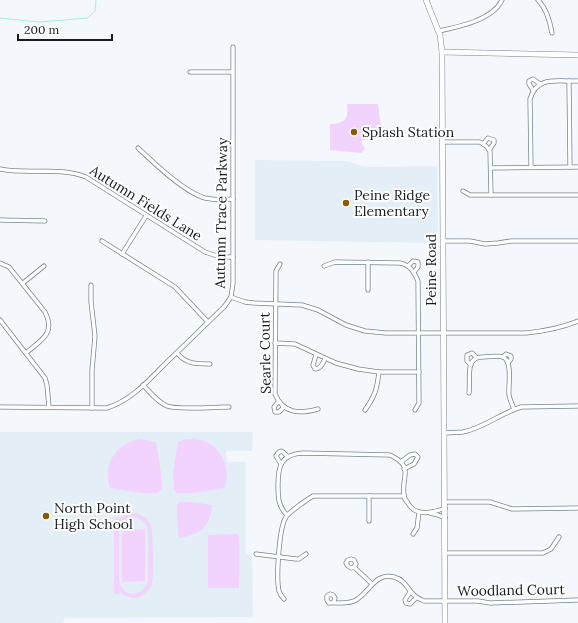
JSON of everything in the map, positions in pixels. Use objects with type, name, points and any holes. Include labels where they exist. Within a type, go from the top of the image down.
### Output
[{"type":"street","name":"Peine Road","points":[[426,0],[439,31],[442,43],[445,623]]},
{"type":"street","points":[[439,31],[465,25],[479,19],[493,11],[502,0]]},
{"type":"street","points":[[538,0],[543,5],[547,13],[552,33]]},
{"type":"street","name":"Autumn Trace Parkway","points":[[0,407],[107,408],[117,405],[143,385],[177,353],[224,307],[231,297],[233,282],[233,47]]},
{"type":"street","points":[[442,52],[578,55]]},
{"type":"street","points":[[190,72],[232,72]]},
{"type":"street","points":[[533,90],[529,84],[529,81],[532,79],[540,84]]},
{"type":"street","points":[[530,167],[530,99],[533,90],[540,84],[547,81],[578,81]]},
{"type":"street","points":[[569,81],[570,167]]},
{"type":"street","points":[[483,144],[488,138],[494,140],[494,143],[489,150]]},
{"type":"street","points":[[443,142],[480,142],[489,150],[491,195]]},
{"type":"street","points":[[138,148],[160,169],[193,193],[204,198],[214,200],[233,199]]},
{"type":"street","points":[[491,168],[578,167]]},
{"type":"street","name":"Autumn Fields Lane","points":[[0,169],[15,172],[68,172],[86,177],[205,252],[220,257],[233,257]]},
{"type":"street","points":[[463,191],[470,195],[578,195]]},
{"type":"street","points":[[122,254],[146,216]]},
{"type":"street","points":[[0,220],[45,221]]},
{"type":"street","points":[[102,241],[175,287],[208,322]]},
{"type":"street","points":[[443,241],[470,241],[485,244],[498,244],[511,241],[578,241]]},
{"type":"street","points":[[324,266],[335,262],[400,263],[408,266],[414,272],[418,281],[419,372],[419,403],[415,410]]},
{"type":"street","points":[[368,262],[368,290]]},
{"type":"street","points":[[408,266],[413,262],[418,262],[418,267],[414,272]]},
{"type":"street","points":[[0,263],[9,267],[45,312],[49,323],[49,329],[46,336],[26,353]]},
{"type":"street","name":"Searle Court","points":[[280,264],[276,271],[275,394],[278,402],[284,407],[293,411],[309,412],[318,409]]},
{"type":"street","points":[[22,284],[44,266]]},
{"type":"street","points":[[91,285],[91,302],[95,336],[92,370],[92,408]]},
{"type":"street","points":[[231,297],[250,303],[302,305],[318,310],[346,325],[364,331],[386,333],[526,333],[563,327],[578,321]]},
{"type":"street","points":[[0,320],[45,378],[49,407]]},
{"type":"street","points":[[275,343],[295,344],[336,364],[358,369],[379,372],[419,372]]},
{"type":"street","points":[[177,353],[182,359],[194,364],[210,364]]},
{"type":"street","points":[[469,393],[470,364],[467,361],[467,355],[472,353],[476,357],[503,357],[508,363],[509,396],[514,409]]},
{"type":"street","points":[[316,355],[313,365],[315,369],[318,369],[325,359]]},
{"type":"street","points":[[470,364],[476,357]]},
{"type":"street","points":[[365,410],[378,387],[379,372]]},
{"type":"street","points":[[143,385],[157,400],[167,406],[229,407]]},
{"type":"street","name":"Searle Court","points":[[278,402],[273,410],[275,412],[279,412],[284,407]]},
{"type":"street","points":[[444,433],[463,432],[475,428],[514,409],[529,406],[578,406]]},
{"type":"street","points":[[281,464],[276,456],[278,453],[281,451],[284,452],[288,457]]},
{"type":"street","points":[[287,515],[279,504],[278,472],[281,464],[288,457],[303,453],[390,455],[401,462],[406,473],[404,496],[409,506],[419,512],[427,512],[445,508]]},
{"type":"street","points":[[401,462],[410,455],[415,454],[418,457],[414,464],[404,469]]},
{"type":"street","points":[[284,599],[278,590],[279,557],[283,522],[287,515],[301,506],[307,499],[314,496],[404,496]]},
{"type":"street","points":[[369,496],[369,521]]},
{"type":"street","points":[[445,502],[490,502],[512,509],[578,508]]},
{"type":"street","points":[[413,534],[417,528],[419,512]]},
{"type":"street","points":[[427,512],[445,518]]},
{"type":"street","points":[[445,553],[543,553],[552,549],[559,537]]},
{"type":"street","points":[[256,554],[299,558],[306,554]]},
{"type":"street","points":[[354,567],[372,583]]},
{"type":"street","points":[[334,601],[346,603],[357,599],[366,592],[372,583],[384,576],[394,577],[401,580],[416,598]]},
{"type":"street","name":"Woodland Court","points":[[410,592],[405,600],[406,603],[412,603],[416,598],[424,601],[478,601],[490,603],[578,600]]},
{"type":"shaded area","name":"Splash Station","points":[[347,104],[378,104],[381,126],[374,137],[361,141],[365,149],[361,153],[330,150],[330,124],[339,123],[345,119]]},
{"type":"shaded area","name":"Peine Ridge Elementary","points":[[255,160],[347,161],[364,167],[437,166],[438,243],[255,240]]},
{"type":"shaded area","points":[[0,432],[253,432],[252,451],[226,451],[227,462],[246,462],[246,553],[252,556],[253,617],[65,618],[63,623],[0,623]]},
{"type":"shaded area","points":[[140,439],[156,442],[162,489],[158,493],[141,493],[110,488],[108,471],[113,456],[124,445],[131,441]]},
{"type":"shaded area","points":[[186,439],[205,442],[218,451],[225,462],[227,475],[224,488],[194,493],[177,493],[174,489],[173,472],[178,442]]},
{"type":"shaded area","points":[[179,502],[212,505],[209,519],[199,532],[179,538],[177,505]]},
{"type":"shaded area","points":[[135,513],[143,516],[151,525],[152,530],[153,580],[146,593],[136,598],[131,598],[119,591],[119,594],[114,594],[114,517],[119,517],[119,519],[127,514]],"holes":[[[132,517],[143,521],[148,530],[148,580],[142,590],[133,594],[124,590],[119,579],[119,527],[123,522]]]},
{"type":"shaded area","points":[[145,529],[145,581],[122,582],[122,530]]},
{"type":"shaded area","points":[[239,534],[239,588],[208,588],[208,535]]},
{"type":"waterway","points":[[0,18],[39,22],[88,18],[95,11],[96,0]]},
{"type":"place","name":"Splash Station","points":[[354,132]]},
{"type":"place","name":"Peine Ridge Elementary","points":[[346,203]]},
{"type":"place","name":"North Point High School","points":[[46,516]]}]
